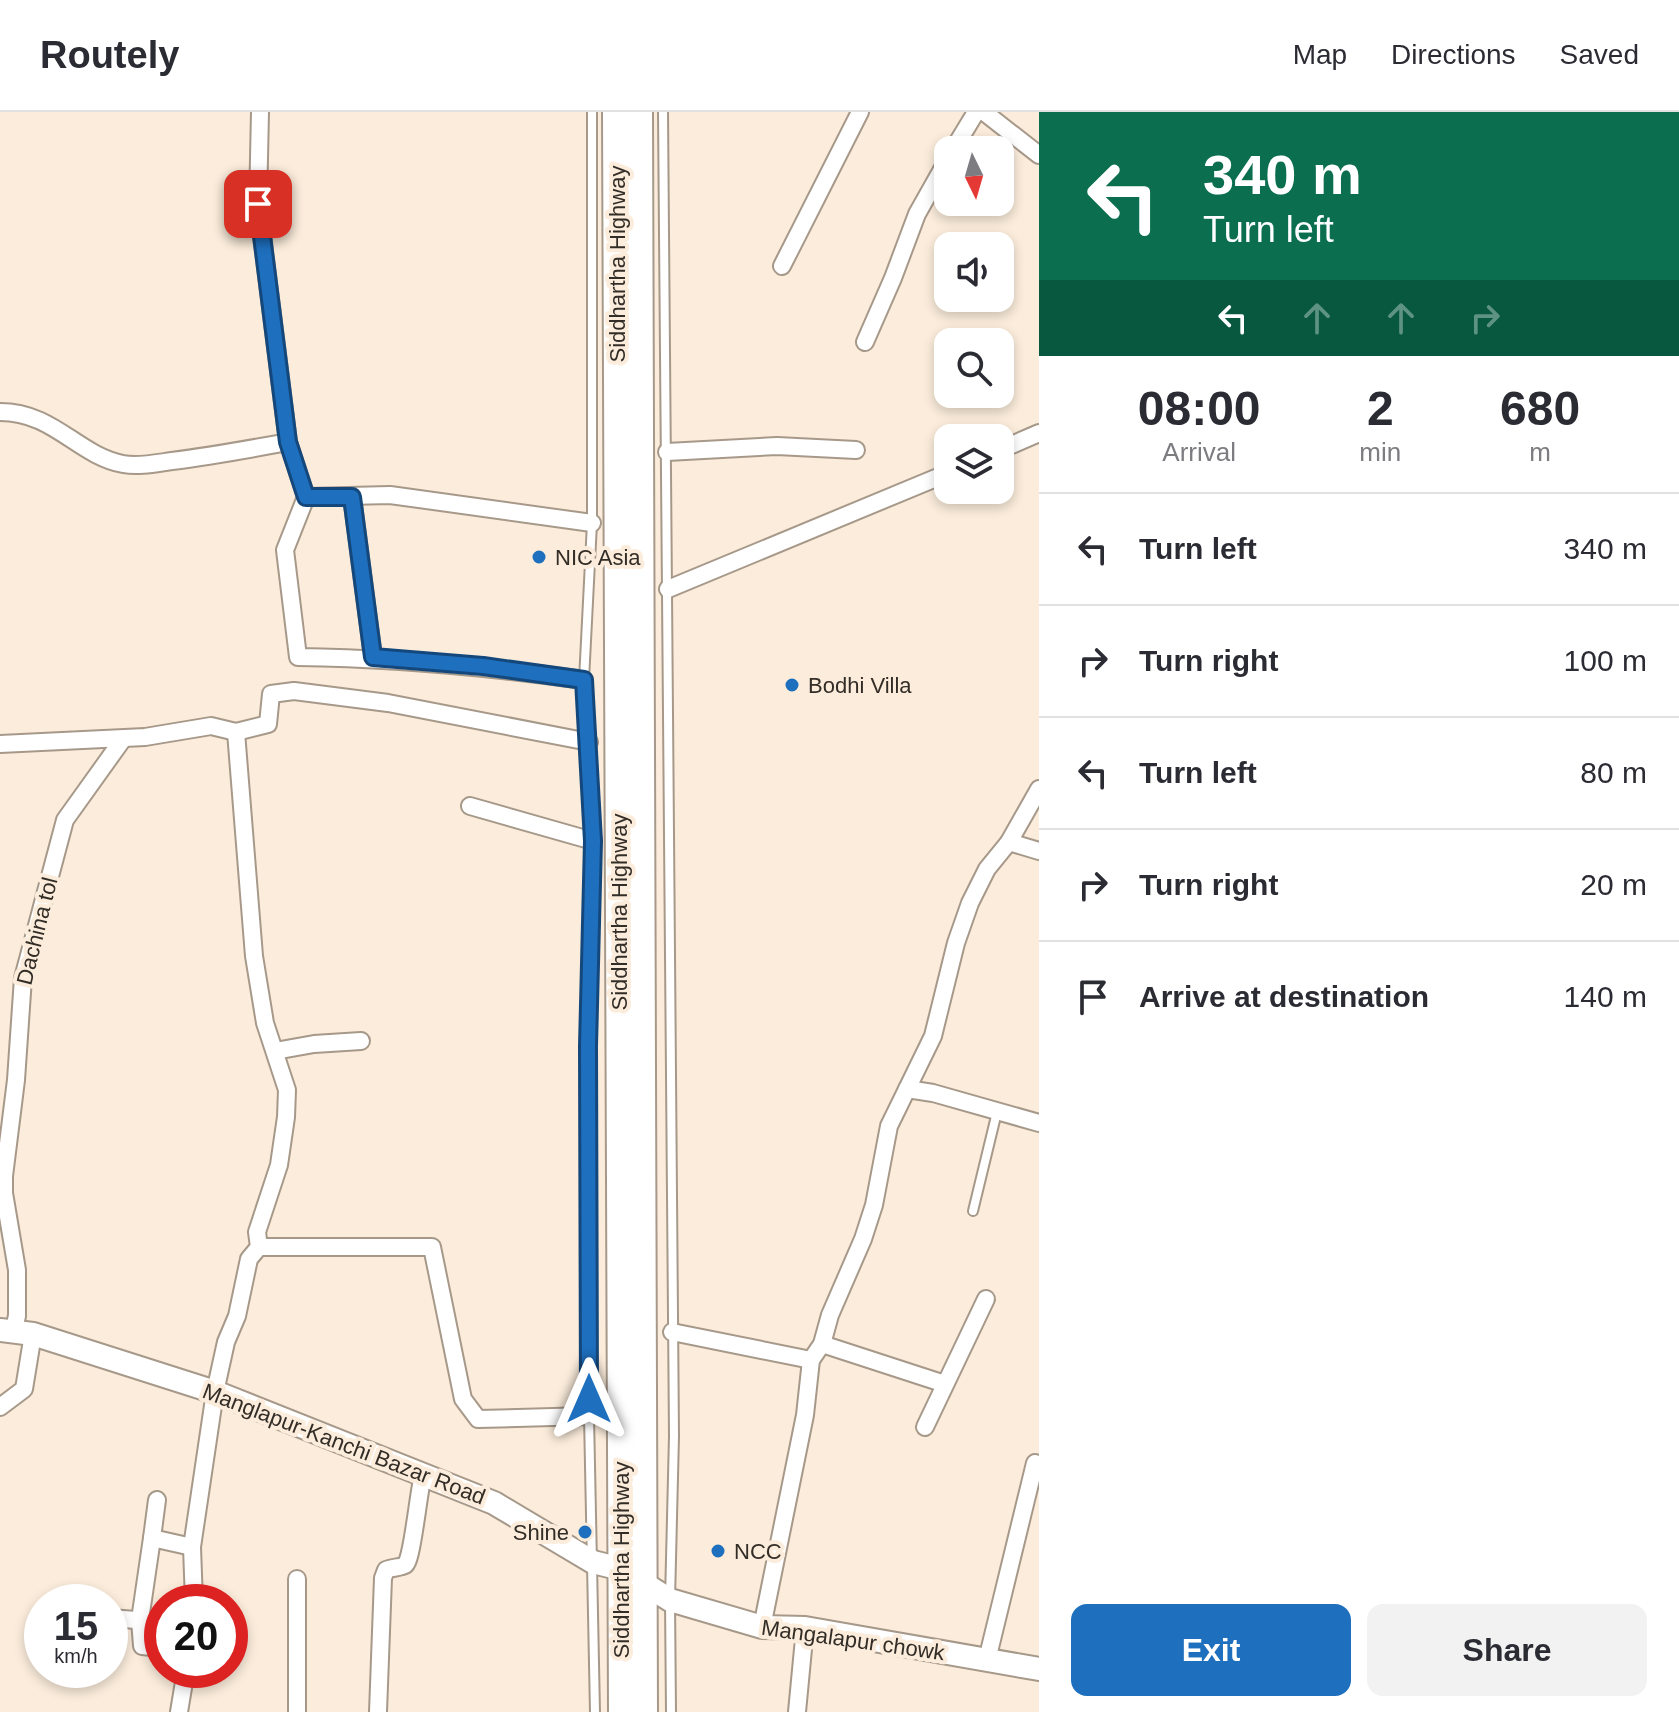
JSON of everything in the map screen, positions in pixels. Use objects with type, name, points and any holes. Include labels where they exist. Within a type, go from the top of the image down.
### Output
[{"type":"highway","name":"Siddhartha Highway","points":[[617,112],[631,1577],[643,1712]]},
{"type":"highway","name":"Siddhartha Highway","points":[[623,1712],[631,1577],[638,112]]},
{"type":"street","points":[[260,112],[258,204],[288,442],[306,497],[285,550],[298,657],[373,657],[483,666],[584,680]]},
{"type":"street","points":[[782,266],[860,112]]},
{"type":"street","points":[[961,136],[976,112]]},
{"type":"street","points":[[984,112],[1039,155]]},
{"type":"street","points":[[865,342],[917,214],[934,184]]},
{"type":"street","points":[[0,412],[17,412],[48,423],[104,457],[124,464],[175,460],[288,442]]},
{"type":"street","points":[[1014,444],[1039,433]]},
{"type":"street","points":[[667,452],[777,446],[856,450]]},
{"type":"street","points":[[668,589],[934,479]]},
{"type":"street","points":[[306,497],[390,495],[592,523]]},
{"type":"street","points":[[352,497],[373,657]]},
{"type":"street","points":[[0,744],[123,739],[211,726],[236,732],[268,724],[271,694],[294,691],[388,703],[589,742]]},
{"type":"street","points":[[193,1584],[192,1547],[215,1392],[226,1342],[237,1316],[249,1259],[259,1247],[257,1232],[279,1165],[286,1117],[287,1090],[265,1023],[254,956],[236,732]]},
{"type":"street","name":"Dachina tol","points":[[0,1407],[24,1389],[15,1332],[17,1270],[4,1193],[23,978],[65,820],[123,739]]},
{"type":"street","points":[[762,1627],[805,1415],[811,1360],[822,1344],[830,1315],[849,1274],[874,1205],[889,1126],[933,1036],[956,943],[970,903],[987,869],[1009,842],[1039,789]]},
{"type":"street","points":[[470,806],[593,841]]},
{"type":"street","points":[[1009,842],[1039,851]]},
{"type":"street","points":[[275,1051],[314,1044],[361,1041]]},
{"type":"street","points":[[907,1089],[933,1093],[1039,1123]]},
{"type":"street","points":[[259,1247],[432,1247],[463,1399],[478,1419],[589,1416]]},
{"type":"street","points":[[925,1427],[986,1299]]},
{"type":"street","name":"Manglapur-Kanchi Bazar Road","points":[[15,1332],[215,1392],[494,1503],[593,1562],[631,1577],[670,1600]]},
{"type":"street","points":[[672,1332],[811,1360]]},
{"type":"street","points":[[822,1344],[945,1384]]},
{"type":"street","points":[[987,1660],[1035,1463]]},
{"type":"street","points":[[378,1712],[383,1578],[386,1570],[405,1565],[411,1559],[414,1521],[423,1475]]},
{"type":"street","points":[[144,1646],[140,1620],[157,1500]]},
{"type":"street","points":[[152,1538],[192,1547]]},
{"type":"street","points":[[297,1579],[297,1712]]},
{"type":"street","name":"Mangalapur chowk","points":[[670,1600],[762,1627],[805,1628],[1039,1669]]},
{"type":"street","points":[[128,1619],[144,1620]]},
{"type":"street","points":[[797,1712],[805,1628]]},
{"type":"street","points":[[179,1712],[183,1688]]},
{"type":"lane","points":[[592,112],[592,523],[584,680],[593,841],[588,1046],[589,1416],[595,1712]]},
{"type":"lane","points":[[663,112],[674,1436],[671,1712]]},
{"type":"lane","points":[[973,1211],[997,1112]]},
{"type":"place","name":"NIC Asia","points":[[539,557]]},
{"type":"place","name":"Bodhi Villa","points":[[792,685]]},
{"type":"place","name":"Shine","points":[[585,1532]]},
{"type":"place","name":"NCC","points":[[718,1551]]},
{"type":"route","points":[[258,204],[288,442],[306,497],[352,497],[373,657],[483,666],[584,680],[593,841],[588,1046],[589,1399]]}]
